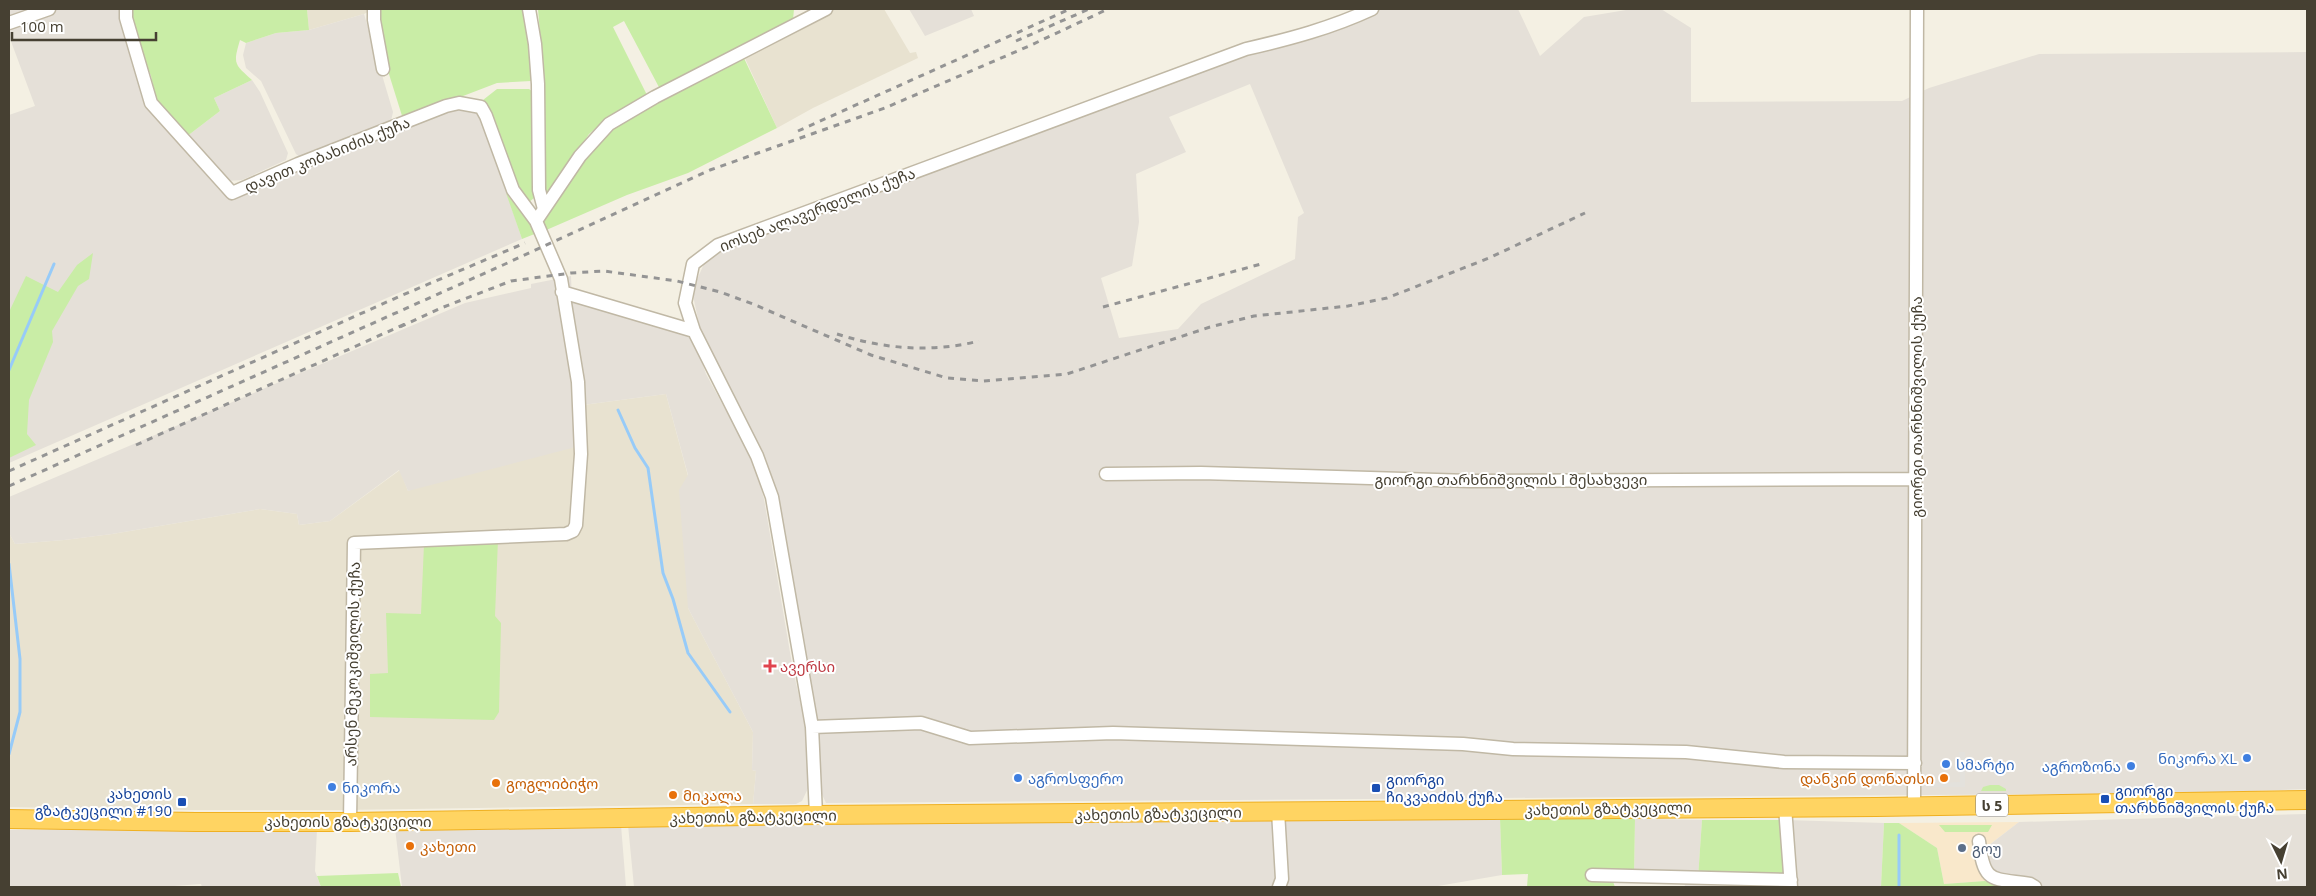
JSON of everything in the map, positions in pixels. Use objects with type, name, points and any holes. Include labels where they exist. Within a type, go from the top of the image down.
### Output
[{"type":"highway","name":"კახეთის გზატკეცილი","points":[[9,819],[350,822],[816,815],[1914,806],[2307,800]]},
{"type":"street","points":[[9,23],[49,9]]},
{"type":"street","name":"დავით კობახიძის ქუჩა","points":[[126,9],[126,18],[151,103],[180,138],[232,193],[298,164],[446,106],[459,103],[481,108],[486,116],[513,190],[536,221]]},
{"type":"street","points":[[374,9],[374,20],[383,69]]},
{"type":"street","points":[[529,9],[535,44],[540,190],[544,209]]},
{"type":"street","points":[[536,221],[580,156],[610,124],[655,97],[826,9]]},
{"type":"street","name":"იოსებ ალავერდელის ქუჩა","points":[[816,815],[812,727],[772,496],[754,448],[694,331],[686,302],[693,264],[718,244],[1246,49],[1301,37],[1372,9]]},
{"type":"street","name":"გიორგი თარხნიშვილის ქუჩა","points":[[1914,806],[1917,9]]},
{"type":"street","name":"არსენ მეკოკიშვილის ქუჩა","points":[[350,822],[354,543],[566,534],[573,531],[576,526],[581,454],[578,382],[561,279],[536,221]]},
{"type":"street","points":[[562,292],[694,331]]},
{"type":"street","name":"გიორგი თარხნიშვილის I შესახვევი","points":[[1106,474],[1201,473],[1470,481],[1916,479]]},
{"type":"street","points":[[812,727],[921,723],[970,738],[1113,733],[1463,744],[1513,748],[1686,752],[1784,762],[1914,763]]},
{"type":"street","points":[[1592,875],[1791,884],[1786,806]]},
{"type":"street","points":[[1278,811],[1282,879],[1279,887]]},
{"type":"street","points":[[1979,841],[1982,864],[1987,874],[1994,878],[2030,884],[2035,887]]},
{"type":"shaded area","points":[[9,9],[123,9],[153,115],[221,192],[239,196],[367,141],[456,108],[480,113],[522,239],[9,463],[9,115],[35,106],[9,36]]},
{"type":"shaded area","points":[[307,9],[370,9],[370,11],[309,30]]},
{"type":"shaded area","points":[[834,9],[884,9],[910,53],[916,52],[918,58],[813,108],[777,128],[743,54]]},
{"type":"shaded area","points":[[909,9],[971,9],[974,16],[925,36]]},
{"type":"shaded area","points":[[1366,9],[1518,9],[1540,56],[1584,17],[1632,9],[1661,9],[1691,28],[1691,102],[1902,101],[1929,88],[2039,54],[2307,52],[2307,789],[2189,793],[826,803],[820,790],[760,449],[700,328],[692,291],[707,257]],"holes":[[[1250,84],[1304,213],[1298,217],[1295,259],[1201,304],[1178,329],[1119,338],[1101,278],[1132,266],[1139,222],[1136,174],[1186,152],[1169,117]]]},
{"type":"shaded area","points":[[364,14],[393,112],[391,121],[301,158],[296,154],[261,81],[246,68],[243,55],[246,43],[276,33],[309,30]]},
{"type":"shaded area","points":[[252,80],[260,92],[288,153],[286,160],[242,180],[227,181],[186,137],[220,111],[214,98]]},
{"type":"shaded area","points":[[571,276],[572,301],[692,333],[706,374],[755,464],[764,499],[793,670],[807,731],[811,782],[802,801],[796,804],[753,804],[756,771],[752,770],[753,732],[688,608],[679,490],[688,475],[666,394],[583,405],[587,444],[408,491],[399,470],[330,521],[299,525],[297,514],[260,509],[112,534],[64,540],[15,544],[9,533],[9,497],[465,303],[531,288],[531,284]]},
{"type":"shaded area","points":[[666,394],[688,476],[688,608],[753,732],[752,770],[756,771],[753,804],[345,810],[155,810],[9,807],[9,533],[15,544],[64,540],[112,534],[260,509],[297,514],[299,525],[330,521],[400,470],[408,491],[583,405]]},
{"type":"shaded area","points":[[1959,752],[1965,752],[1965,787],[1933,787],[1933,783],[1960,782]]},
{"type":"shaded area","points":[[2307,814],[2307,887],[2045,887],[2031,879],[1999,875],[1991,871],[1984,849],[2019,822]]},
{"type":"shaded area","points":[[1500,818],[1502,875],[1438,887],[1279,887],[1281,821]]},
{"type":"shaded area","points":[[1635,819],[1702,820],[1698,878],[1786,820],[1884,823],[1881,887],[1685,887],[1684,877],[1634,876]]},
{"type":"shaded area","points":[[1276,821],[1277,887],[634,887],[628,825]]},
{"type":"shaded area","points":[[2019,822],[1985,848],[1991,871],[1985,881],[1944,884],[1937,848],[1899,823]]},
{"type":"shaded area","points":[[621,825],[626,887],[402,887],[395,828]]},
{"type":"shaded area","points":[[317,829],[315,871],[321,887],[202,887],[201,884],[161,887],[9,887],[9,830]]},
{"type":"green space","points":[[131,9],[307,9],[309,30],[276,33],[246,43],[240,40],[236,54],[238,67],[252,80],[214,98],[220,111],[186,137],[165,115],[156,99],[151,76],[139,46]]},
{"type":"green space","points":[[379,9],[526,9],[535,76],[531,81],[497,83],[403,119],[388,71]]},
{"type":"green space","points":[[538,9],[794,9],[793,20],[661,91],[624,21],[613,27],[648,97],[603,122],[589,134],[552,191],[545,191],[545,95]]},
{"type":"green space","points":[[742,54],[777,128],[688,173],[627,195],[544,231],[542,223],[600,138],[611,128]]},
{"type":"green space","points":[[497,89],[529,89],[536,94],[536,183],[534,198],[529,202],[519,195],[495,120],[483,100]]},
{"type":"green space","points":[[506,193],[537,233],[522,239]]},
{"type":"green space","points":[[93,253],[89,279],[78,286],[52,331],[53,342],[29,400],[27,434],[36,445],[9,458],[9,312],[26,276],[58,292],[77,265]]},
{"type":"green space","points":[[498,539],[495,616],[501,623],[499,712],[494,720],[370,717],[370,674],[388,673],[386,613],[421,614],[424,544]]},
{"type":"green space","points":[[1999,785],[2006,789],[2006,791],[1981,791],[1983,787]]},
{"type":"green space","points":[[1500,818],[1635,819],[1634,876],[1611,876],[1615,887],[1527,887],[1528,874],[1502,875]]},
{"type":"green space","points":[[1702,820],[1786,820],[1791,880],[1698,878]]},
{"type":"green space","points":[[1884,823],[1899,823],[1937,848],[1944,884],[1985,881],[2005,887],[1881,887]]},
{"type":"green space","points":[[1939,825],[1992,825],[1988,832],[1945,832]]},
{"type":"green space","points":[[398,873],[401,887],[321,887],[317,876]]},
{"type":"waterway","points":[[9,370],[54,264]]},
{"type":"waterway","points":[[618,410],[635,448],[648,468],[663,573],[673,599],[688,653],[730,712]]},
{"type":"waterway","points":[[9,564],[20,659],[20,712],[9,754]]},
{"type":"waterway","points":[[1899,835],[1899,887]]},
{"type":"railway","points":[[798,131],[1070,9]]},
{"type":"railway","points":[[1016,41],[1089,9]]},
{"type":"railway","points":[[9,486],[503,265],[710,170],[885,108],[1029,46],[1108,9]]},
{"type":"railway","points":[[400,327],[441,308],[511,281],[571,273],[604,271],[677,281],[720,292],[753,304],[871,355],[947,378],[983,381],[1067,374],[1210,327],[1254,316],[1348,306],[1387,298],[1489,258],[1585,213]]},
{"type":"railway","points":[[9,471],[398,297],[525,243]]},
{"type":"railway","points":[[1103,307],[1261,264]]},
{"type":"railway","points":[[136,445],[405,324]]},
{"type":"railway","points":[[837,334],[872,343],[908,348],[943,347],[979,341]]},
{"type":"place","name":"ავერსი","points":[[770,666]]},
{"type":"place","name":"ნიკორა XL","points":[[2247,758]]},
{"type":"place","name":"სმარტი","points":[[1946,764]]},
{"type":"place","name":"აგროზონა","points":[[2131,766]]},
{"type":"place","name":"აგროსფერო","points":[[1018,778]]},
{"type":"place","name":"დანკინ დონათსი","points":[[1944,778]]},
{"type":"place","name":"გოგლიბიჭო","points":[[496,783]]},
{"type":"place","name":"ნიკორა","points":[[332,787]]},
{"type":"place","name":"გიორგი ჩიკვაიძის ქუჩა","points":[[1376,788]]},
{"type":"place","name":"მიკალა","points":[[673,795]]},
{"type":"place","name":"გიორგი თარხნიშვილის ქუჩა","points":[[2105,799]]},
{"type":"place","name":"კახეთის გზატკეცილი #190","points":[[182,802]]},
{"type":"place","name":"კახეთი","points":[[410,846]]},
{"type":"place","name":"გოუ","points":[[1962,848]]}]
